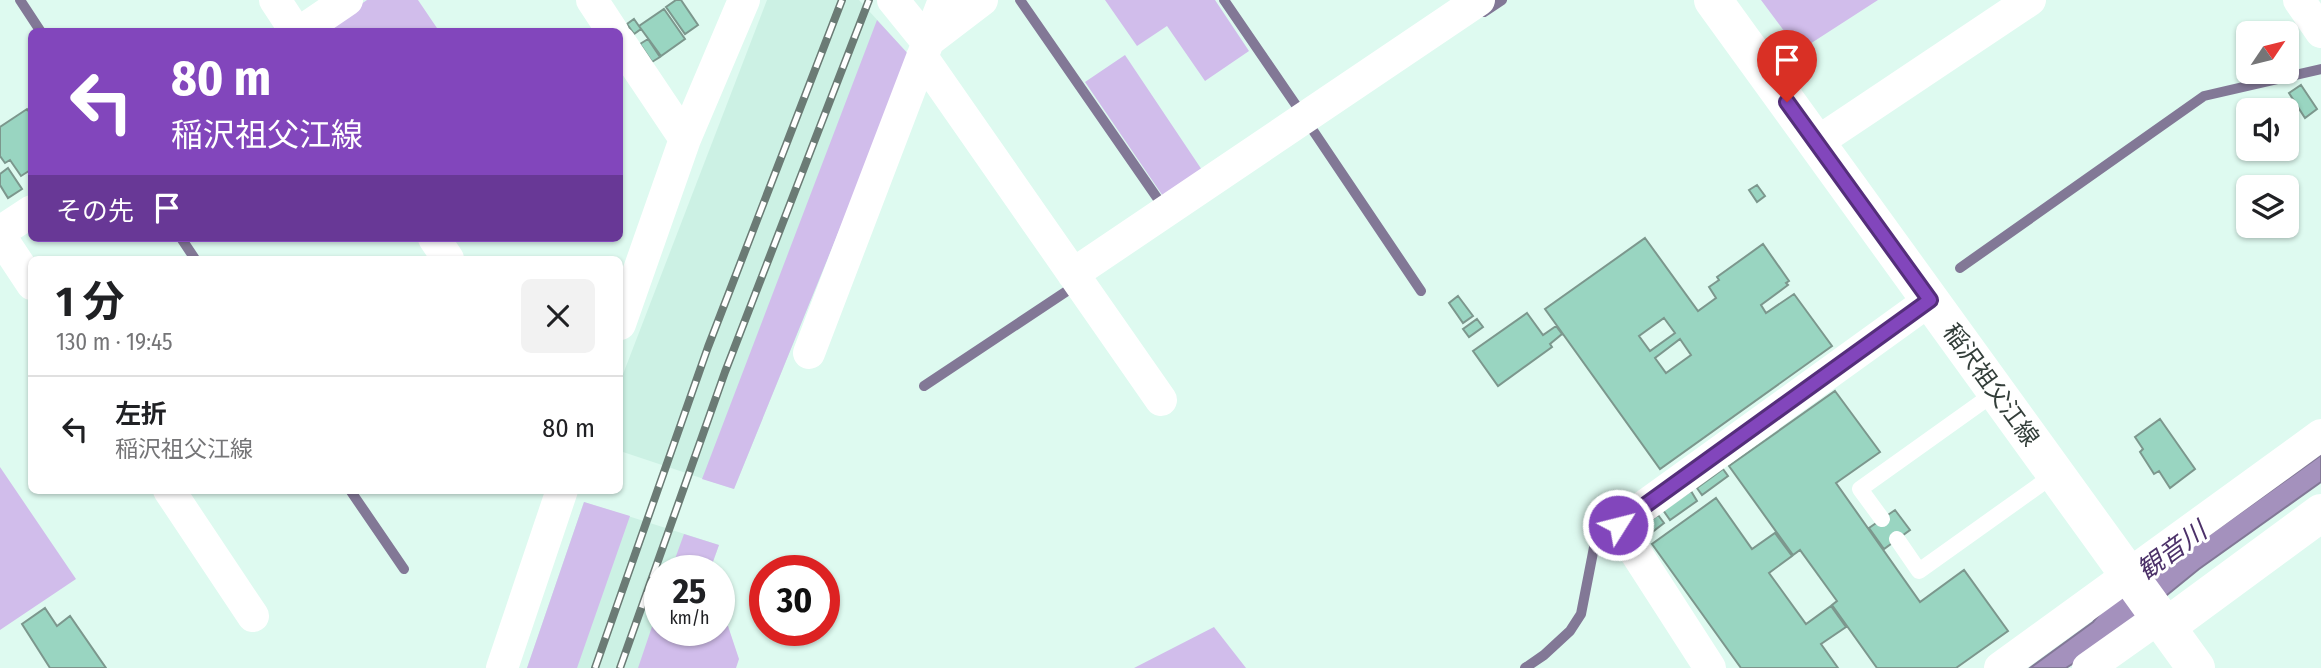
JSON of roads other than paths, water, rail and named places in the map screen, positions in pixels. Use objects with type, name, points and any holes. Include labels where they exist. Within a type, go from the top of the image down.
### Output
[{"type":"main road","name":"稲沢祖父江線","points":[[1713,0],[2196,668]]},
{"type":"main road","points":[[2160,618],[2321,513]]},
{"type":"street","points":[[275,0],[295,28]]},
{"type":"street","points":[[304,28],[347,0]]},
{"type":"street","points":[[592,0],[610,28]]},
{"type":"street","points":[[623,315],[685,139],[744,0]]},
{"type":"street","points":[[892,0],[1073,274],[1161,400]]},
{"type":"street","points":[[809,352],[944,0]]},
{"type":"street","points":[[924,50],[982,0]]},
{"type":"street","points":[[1073,274],[1479,0]]},
{"type":"street","points":[[1816,143],[2029,0]]},
{"type":"street","points":[[2299,0],[2321,32]]},
{"type":"street","points":[[623,46],[685,139]]},
{"type":"street","points":[[28,214],[0,234],[28,278]]},
{"type":"street","points":[[1710,668],[1618,525],[1930,300]]},
{"type":"street","points":[[2000,668],[2130,577],[2321,435]]},
{"type":"street","points":[[172,494],[253,616]]},
{"type":"street","points":[[502,668],[561,494]]},
{"type":"street","points":[[2088,668],[2160,618]]},
{"type":"lane","points":[[1882,519],[1860,489],[1996,392]]},
{"type":"lane","points":[[1897,540],[1919,571],[2055,474]]},
{"type":"waterway","points":[[20,0],[38,28]]},
{"type":"waterway","points":[[1020,0],[1160,202]]},
{"type":"waterway","points":[[1224,0],[1298,108]]},
{"type":"waterway","points":[[1484,12],[1502,0]]},
{"type":"waterway","points":[[1960,268],[2204,96],[2321,69]]},
{"type":"waterway","points":[[1310,126],[1421,291]]},
{"type":"waterway","points":[[184,242],[193,256]]},
{"type":"waterway","points":[[924,386],[1070,289]]},
{"type":"waterway","points":[[353,494],[404,569]]},
{"type":"waterway","points":[[1525,668],[1570,631],[1581,614],[1597,532],[1612,516]]},
{"type":"railway","points":[[595,668],[708,347],[842,0]]},
{"type":"railway","points":[[620,668],[725,372],[869,0]]},
{"type":"water label","name":"観音川","points":[[2172,551]]}]
